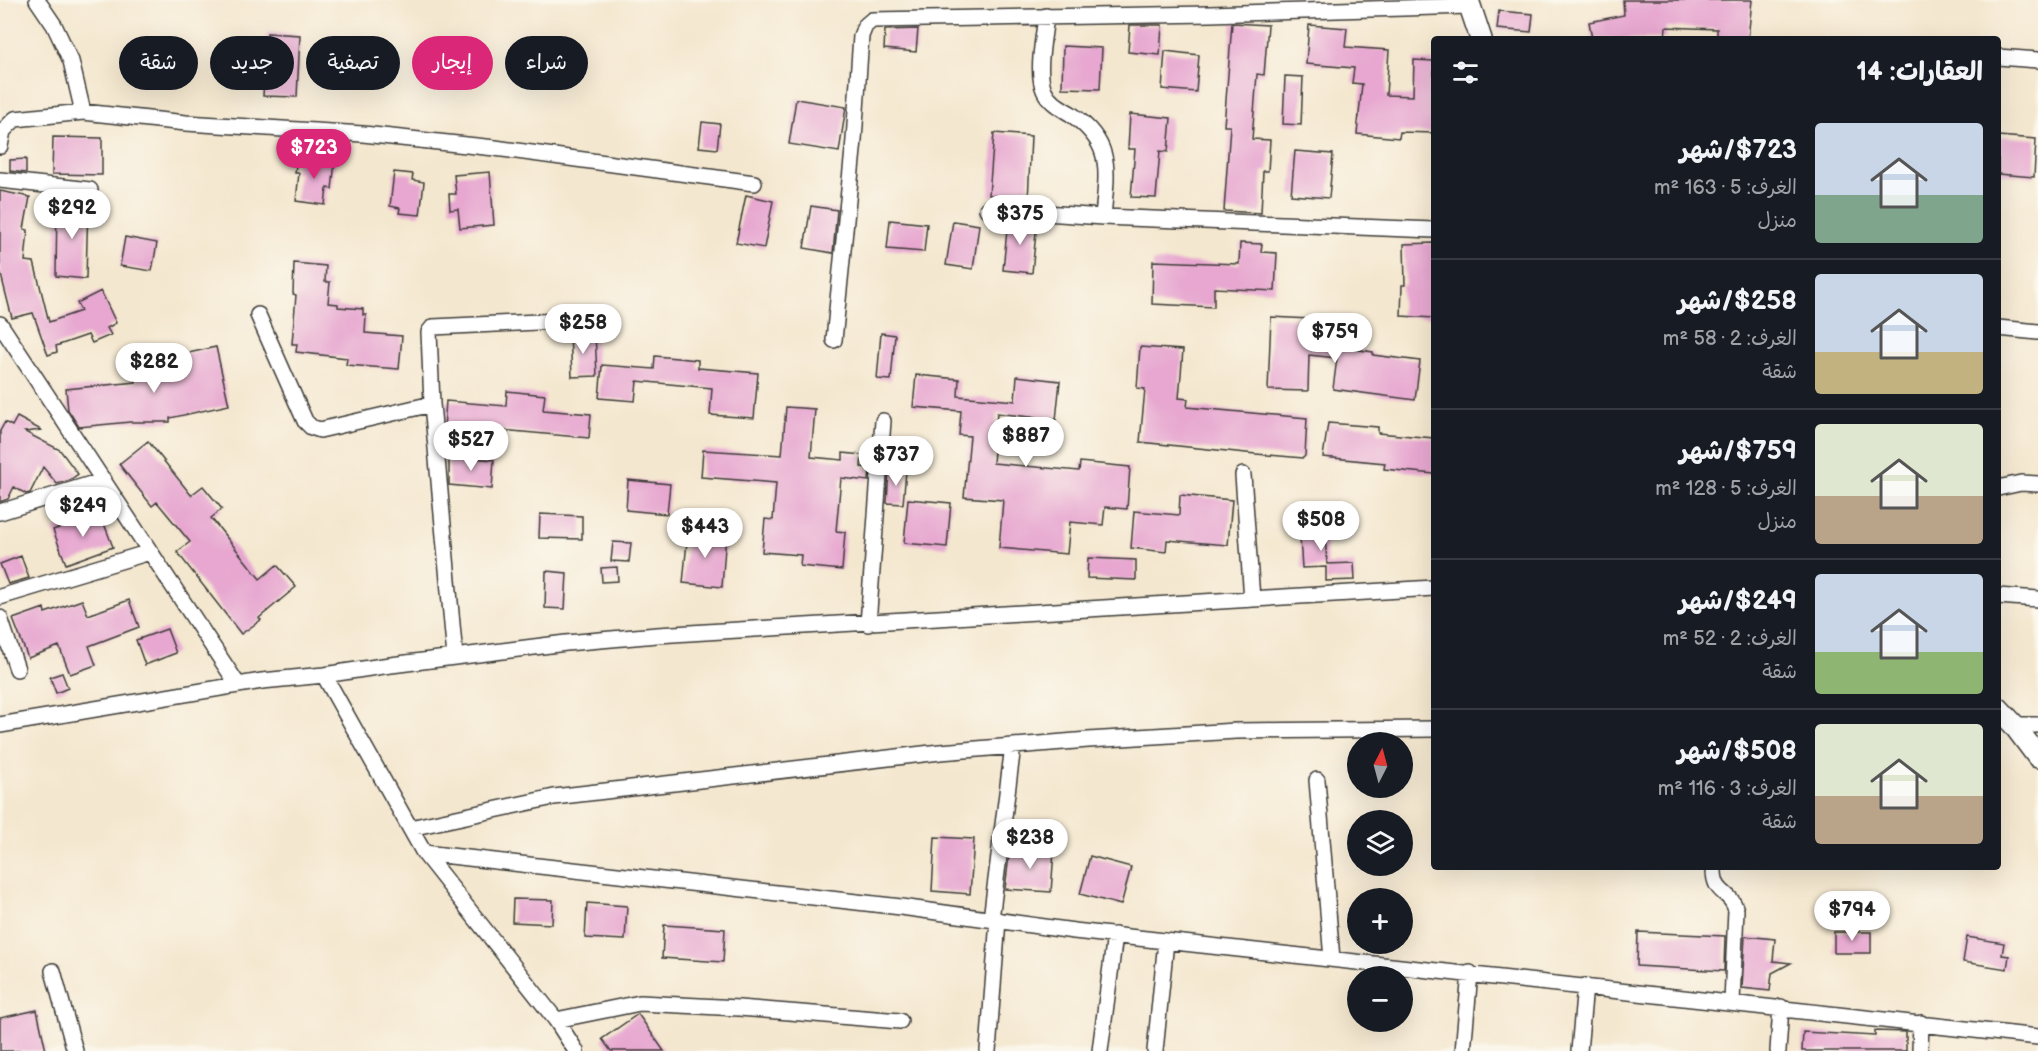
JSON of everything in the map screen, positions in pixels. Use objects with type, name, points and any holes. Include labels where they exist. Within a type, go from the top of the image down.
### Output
[{"type":"main road","points":[[1468,3],[1480,36]]},
{"type":"main road","points":[[2001,711],[2038,757]]},
{"type":"street","points":[[37,0],[54,25],[71,61],[83,112]]},
{"type":"street","points":[[834,340],[854,140],[861,36],[864,26],[872,20],[1468,3]]},
{"type":"street","points":[[1046,16],[1041,59],[1043,89],[1051,101],[1085,124],[1099,140],[1105,160],[1103,217]]},
{"type":"street","points":[[2001,57],[2038,60]]},
{"type":"street","points":[[0,146],[3,131],[15,119],[83,112],[186,123],[363,135],[484,147],[754,183]]},
{"type":"street","points":[[0,180],[90,190]]},
{"type":"street","points":[[987,209],[1103,217],[1431,230]]},
{"type":"street","points":[[258,315],[305,421],[311,427],[320,430],[432,404]]},
{"type":"street","points":[[455,657],[432,404],[429,332],[433,327],[559,321]]},
{"type":"street","points":[[0,324],[238,685]]},
{"type":"street","points":[[2001,328],[2038,332]]},
{"type":"street","points":[[868,624],[883,421]]},
{"type":"street","points":[[1243,474],[1252,599]]},
{"type":"street","points":[[0,512],[104,480]]},
{"type":"street","points":[[2001,487],[2021,483],[2038,484]]},
{"type":"street","points":[[0,597],[150,552]]},
{"type":"street","points":[[0,725],[262,681],[600,640],[1431,588]]},
{"type":"street","points":[[2001,596],[2038,599]]},
{"type":"street","points":[[0,618],[17,669]]},
{"type":"street","points":[[324,675],[424,853],[556,1020],[576,1051]]},
{"type":"street","points":[[2014,725],[2038,725]]},
{"type":"street","points":[[410,828],[554,797],[841,763],[1013,746],[1236,730],[1431,729]]},
{"type":"street","points":[[988,1051],[994,920],[1013,746]]},
{"type":"street","points":[[1317,780],[1332,958]]},
{"type":"street","points":[[424,853],[901,907],[1115,935],[2038,1036]]},
{"type":"street","points":[[1714,870],[1716,885],[1734,902],[1736,910],[1732,1002]]},
{"type":"street","points":[[1100,1051],[1115,935]]},
{"type":"street","points":[[1155,1051],[1166,940]]},
{"type":"street","points":[[53,971],[75,1051]]},
{"type":"street","points":[[1463,1051],[1470,973]]},
{"type":"street","points":[[1579,1051],[1585,986]]},
{"type":"street","points":[[556,1020],[639,1003],[739,1008],[900,1021]]},
{"type":"street","points":[[1778,1051],[1781,1008]]},
{"type":"street","points":[[1920,1051],[1921,1023]]},
{"type":"building","points":[[1623,0],[1752,0],[1748,36],[1717,36],[1717,29],[1666,27],[1665,36],[1591,36],[1589,22],[1624,15]]},
{"type":"building","points":[[1499,11],[1533,14],[1531,32],[1497,29]]},
{"type":"building","points":[[1232,23],[1268,25],[1264,75],[1257,74],[1252,139],[1270,140],[1268,171],[1263,171],[1261,213],[1224,211],[1230,126],[1224,126]]},
{"type":"building","points":[[1130,25],[1162,25],[1160,55],[1128,52]]},
{"type":"building","points":[[1309,25],[1347,28],[1345,47],[1389,50],[1386,95],[1413,96],[1414,60],[1431,61],[1431,133],[1400,132],[1399,138],[1357,134],[1362,84],[1352,83],[1354,68],[1306,64]]},
{"type":"building","points":[[918,29],[916,52],[884,49],[885,30]]},
{"type":"building","points":[[267,33],[300,35],[297,97],[263,96],[263,90],[294,90],[294,36],[267,36]]},
{"type":"building","points":[[1063,46],[1102,48],[1100,89],[1062,88]]},
{"type":"building","points":[[1165,51],[1199,55],[1196,92],[1162,89]]},
{"type":"building","points":[[1285,76],[1303,77],[1301,125],[1283,124]]},
{"type":"building","points":[[796,99],[846,107],[839,152],[789,144]]},
{"type":"building","points":[[1130,114],[1171,118],[1168,152],[1160,151],[1156,198],[1131,197],[1135,149],[1128,149]]},
{"type":"building","points":[[702,122],[720,124],[717,149],[699,147]]},
{"type":"building","points":[[994,133],[1031,136],[1028,202],[1010,201],[1010,197],[989,195]]},
{"type":"building","points":[[2001,136],[2036,139],[2034,177],[2001,174]]},
{"type":"building","points":[[53,137],[102,138],[102,175],[52,174]]},
{"type":"building","points":[[1295,151],[1333,154],[1329,198],[1291,195]]},
{"type":"building","points":[[297,158],[335,162],[332,189],[327,188],[325,205],[296,201],[299,173],[295,173]]},
{"type":"building","points":[[26,159],[26,173],[10,171],[10,160]]},
{"type":"building","points":[[394,172],[413,174],[412,180],[424,182],[420,215],[399,213],[400,208],[390,206]]},
{"type":"building","points":[[490,172],[494,225],[460,228],[458,209],[450,210],[449,194],[456,194],[454,175]]},
{"type":"building","points":[[0,191],[30,197],[24,229],[28,230],[25,261],[34,262],[49,322],[81,311],[77,303],[101,291],[116,323],[107,328],[111,335],[92,343],[88,335],[56,346],[57,352],[48,355],[33,313],[12,318],[0,271]]},
{"type":"building","points":[[746,195],[773,201],[764,248],[736,243]]},
{"type":"building","points":[[57,202],[88,203],[86,279],[56,276]]},
{"type":"building","points":[[811,206],[837,210],[833,253],[804,248]]},
{"type":"building","points":[[890,220],[927,224],[924,252],[887,249]]},
{"type":"building","points":[[1008,220],[1037,222],[1032,273],[1003,270]]},
{"type":"building","points":[[953,221],[979,225],[973,269],[946,265]]},
{"type":"building","points":[[125,237],[157,243],[152,271],[120,266]]},
{"type":"building","points":[[1240,243],[1262,244],[1261,252],[1277,253],[1275,291],[1214,288],[1214,307],[1152,304],[1153,261],[1239,264]]},
{"type":"building","points":[[1431,243],[1431,318],[1401,316],[1402,285],[1405,285],[1404,244]]},
{"type":"building","points":[[294,263],[326,266],[325,282],[330,282],[328,303],[338,304],[338,307],[363,309],[363,315],[366,315],[365,333],[402,336],[399,369],[346,365],[347,358],[296,352],[297,344],[292,344],[296,295],[293,294]]},
{"type":"building","points":[[1271,317],[1310,319],[1310,336],[1341,341],[1340,347],[1373,352],[1373,355],[1420,361],[1415,400],[1333,389],[1337,358],[1309,355],[1308,391],[1268,390]]},
{"type":"building","points":[[595,332],[597,376],[572,377],[570,333]]},
{"type":"building","points":[[881,333],[895,335],[891,380],[877,379]]},
{"type":"building","points":[[216,347],[229,405],[170,418],[170,422],[130,422],[79,427],[68,410],[66,389],[136,382],[136,373],[183,373],[179,355]]},
{"type":"building","points":[[1140,347],[1183,350],[1179,398],[1188,399],[1187,407],[1307,418],[1305,456],[1303,458],[1140,442],[1145,389],[1137,388]]},
{"type":"building","points":[[655,356],[698,360],[698,368],[758,373],[754,418],[710,415],[712,388],[637,381],[635,401],[599,398],[602,365],[654,369]]},
{"type":"building","points":[[916,375],[959,379],[958,396],[1015,401],[1017,376],[1060,381],[1056,420],[997,413],[993,463],[1079,471],[1080,462],[1130,467],[1127,509],[1105,507],[1103,525],[1070,522],[1067,554],[999,548],[1003,500],[964,497],[970,436],[959,435],[961,411],[913,407]]},
{"type":"building","points":[[507,391],[545,395],[543,410],[591,414],[589,438],[489,429],[488,432],[444,428],[446,401],[506,406]]},
{"type":"building","points":[[786,407],[815,409],[811,457],[843,460],[843,453],[862,455],[861,467],[870,468],[869,481],[841,478],[836,531],[845,532],[842,570],[800,566],[801,555],[762,552],[765,519],[773,520],[776,483],[701,477],[703,450],[782,455]]},
{"type":"building","points":[[17,417],[41,430],[25,432],[60,450],[78,474],[70,480],[57,484],[43,467],[30,493],[26,494],[14,487],[8,499],[0,502],[0,431],[5,422],[12,426]]},
{"type":"building","points":[[1328,423],[1378,427],[1378,433],[1431,438],[1431,474],[1384,469],[1385,463],[1323,457]]},
{"type":"building","points":[[148,441],[191,495],[203,486],[222,509],[211,518],[260,579],[277,565],[296,587],[259,618],[261,620],[241,634],[177,552],[190,542],[157,502],[152,506],[119,464]]},
{"type":"building","points":[[449,456],[494,460],[492,489],[449,485]]},
{"type":"building","points":[[889,469],[906,471],[903,504],[887,503]]},
{"type":"building","points":[[628,480],[670,484],[667,514],[626,510]]},
{"type":"building","points":[[1180,495],[1232,500],[1228,545],[1167,540],[1166,552],[1131,548],[1134,511],[1179,515]]},
{"type":"building","points":[[908,499],[951,503],[947,547],[904,543]]},
{"type":"building","points":[[100,513],[113,547],[66,564],[53,530]]},
{"type":"building","points":[[540,514],[582,516],[582,539],[539,538]]},
{"type":"building","points":[[1324,520],[1327,564],[1354,563],[1355,580],[1326,581],[1326,567],[1302,568],[1299,521]]},
{"type":"building","points":[[688,531],[726,534],[722,587],[683,583]]},
{"type":"building","points":[[613,542],[631,543],[629,562],[611,561]]},
{"type":"building","points":[[21,556],[29,578],[8,584],[0,564]]},
{"type":"building","points":[[1088,558],[1136,560],[1136,580],[1087,578]]},
{"type":"building","points":[[617,567],[618,581],[602,582],[601,568]]},
{"type":"building","points":[[546,571],[567,573],[565,609],[545,608]]},
{"type":"building","points":[[82,600],[88,615],[129,600],[139,627],[89,646],[96,665],[70,674],[59,646],[28,658],[13,619],[44,608],[45,613]]},
{"type":"building","points":[[167,629],[176,653],[145,665],[136,640]]},
{"type":"building","points":[[62,673],[68,688],[56,693],[50,677]]},
{"type":"building","points":[[935,837],[974,839],[970,894],[932,891]]},
{"type":"building","points":[[1010,848],[1054,851],[1051,892],[1005,889]]},
{"type":"building","points":[[1090,856],[1131,867],[1121,905],[1080,894]]},
{"type":"building","points":[[513,899],[553,900],[552,924],[512,922]]},
{"type":"building","points":[[587,903],[627,906],[625,940],[585,938]]},
{"type":"building","points":[[664,925],[725,929],[723,962],[662,958]]},
{"type":"building","points":[[1638,932],[1725,936],[1724,971],[1637,966]]},
{"type":"building","points":[[1834,932],[1871,932],[1871,953],[1834,953]]},
{"type":"building","points":[[1745,936],[1775,939],[1773,961],[1791,963],[1772,973],[1770,991],[1742,988]]},
{"type":"building","points":[[1967,937],[2004,943],[2002,955],[2009,956],[2007,969],[1963,962]]},
{"type":"building","points":[[37,1010],[46,1051],[0,1051],[0,1018]]},
{"type":"building","points":[[638,1014],[664,1051],[611,1051],[602,1039]]},
{"type":"building","points":[[1875,1031],[1906,1032],[1906,1051],[1802,1051],[1803,1032],[1875,1036]]}]
